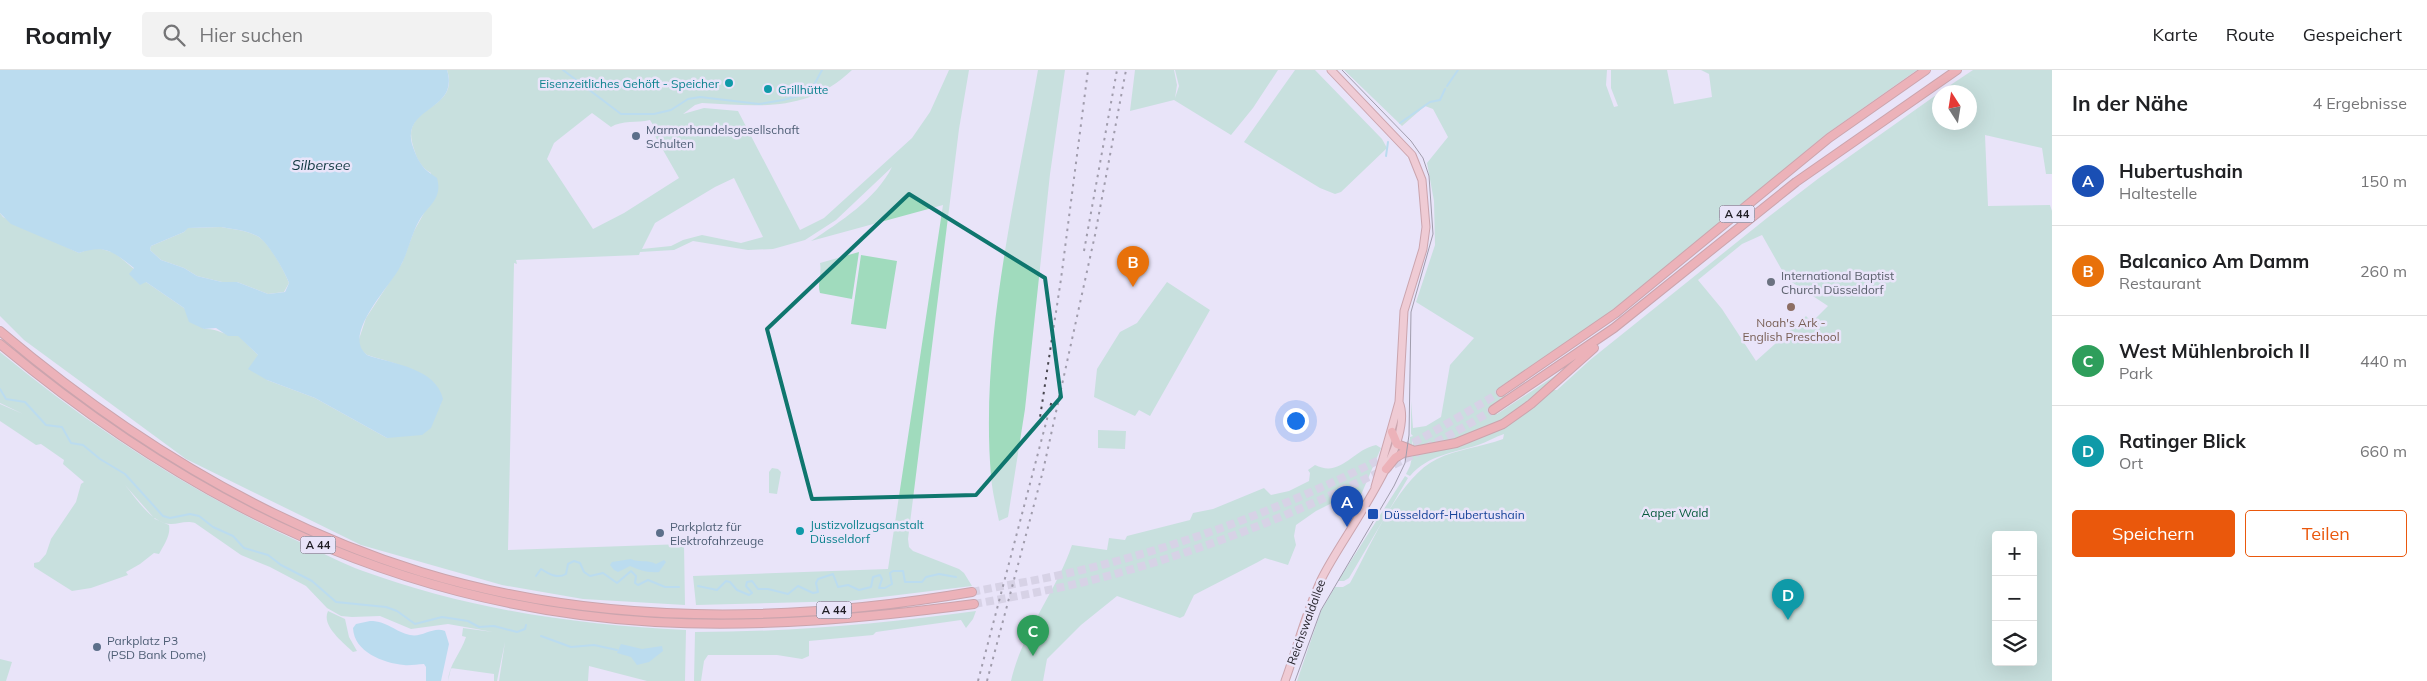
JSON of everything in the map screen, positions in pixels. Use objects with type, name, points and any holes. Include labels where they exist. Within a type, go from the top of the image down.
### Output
[{"type":"highway","name":"A 44","points":[[1501,392],[1616,313],[1829,138],[1926,70]]},
{"type":"highway","name":"A 44","points":[[1493,410],[1614,328],[1796,182],[1957,70]]},
{"type":"highway","points":[[1386,469],[1398,456],[1412,450],[1456,443],[1503,424],[1531,404],[1574,364],[1606,338],[1614,328]]},
{"type":"highway","name":"A 44","points":[[0,331],[84,398],[178,461],[240,496],[329,539],[422,572],[479,587],[589,606],[685,613],[777,613],[845,609],[912,602],[972,592]]},
{"type":"highway","name":"A 44","points":[[0,344],[81,409],[174,471],[234,504],[325,548],[419,581],[527,607],[589,616],[686,623],[778,623],[846,619],[974,604]]},
{"type":"highway","points":[[1392,432],[1396,442],[1412,450]]},
{"type":"main road","name":"Reichswaldallee","points":[[1331,70],[1412,155],[1420,171],[1426,227],[1423,249],[1404,311],[1399,402],[1375,487]]},
{"type":"main road","name":"Reichswaldallee","points":[[1285,681],[1321,580],[1386,469],[1396,442],[1401,408],[1399,402]]},
{"type":"highlighted area","points":[[909,194],[1045,278],[1061,397],[976,495],[812,499],[767,329]]},
{"type":"green space","points":[[447,70],[852,70],[835,84],[818,94],[800,100],[782,104],[763,105],[702,103],[695,105],[683,114],[704,108],[738,111],[800,230],[824,218],[912,138],[930,112],[949,70],[969,70],[959,129],[908,539],[909,547],[913,551],[959,569],[964,573],[972,586],[849,601],[696,605],[693,576],[888,569],[943,205],[811,241],[845,218],[867,199],[885,179],[892,167],[836,220],[805,240],[773,249],[748,250],[693,241],[674,250],[640,252],[639,255],[516,260],[517,264],[514,263],[508,550],[684,544],[685,605],[583,599],[502,585],[361,545],[186,459],[24,340],[0,316],[0,213],[3,217],[79,253],[95,247],[115,253],[146,282],[184,308],[204,329],[229,335],[238,335],[258,355],[267,380],[315,398],[387,438],[440,406],[441,395],[436,386],[427,378],[402,366],[367,355],[361,350],[358,342],[366,318],[402,263],[414,231],[424,213],[431,173],[423,167],[417,158],[412,142],[412,128],[417,118],[443,97],[448,90]],"holes":[[[592,113],[611,127],[625,122],[650,120],[658,133],[655,136],[679,178],[624,213],[593,229],[547,159],[554,143]],[[734,178],[763,237],[741,243],[702,235],[683,240],[671,246],[642,249],[655,223],[715,187]]]},
{"type":"green space","points":[[1038,70],[1065,70],[1050,174],[1025,409],[1008,517],[999,521],[991,476],[990,374],[995,323],[1010,221]]},
{"type":"green space","points":[[1135,70],[1174,70],[1177,85],[1175,98],[1179,86],[1175,70],[1278,70],[1253,108],[1231,135],[1174,100],[1130,111]]},
{"type":"green space","points":[[1295,70],[1315,70],[1382,139],[1387,148],[1341,192],[1335,194],[1320,188],[1244,142]]},
{"type":"green space","points":[[1344,70],[1607,70],[1606,85],[1614,107],[1618,106],[1611,88],[1611,70],[1667,70],[1674,104],[1712,97],[1709,74],[1701,70],[1917,70],[1825,135],[1606,315],[1500,387],[1506,396],[1492,405],[1497,414],[1559,373],[1561,374],[1521,411],[1474,436],[1417,448],[1413,447],[1412,439],[1412,447],[1409,446],[1410,437],[1413,436],[1411,434],[1411,401],[1413,428],[1426,426],[1441,417],[1450,365],[1474,338],[1416,302],[1435,245],[1434,201],[1427,163],[1448,137],[1433,109],[1425,106],[1402,126]]},
{"type":"green space","name":"Aaper Wald","points":[[1973,70],[2052,70],[2052,174],[2046,174],[2042,148],[1985,135],[1988,206],[2050,205],[2052,211],[2052,681],[1297,681],[1321,611],[1335,587],[1343,587],[1350,583],[1387,514],[1410,481],[1423,468],[1437,459],[1503,439],[1504,434],[1478,445],[1433,459],[1425,463],[1410,476],[1406,474],[1413,453],[1471,441],[1553,390],[1557,390],[1590,360],[1819,178],[1932,98],[1932,130],[1977,130],[1977,85],[1950,85]],"holes":[[[1762,235],[1787,279],[1828,306],[1812,322],[1806,316],[1756,361],[1722,309],[1698,280],[1742,244]]]},
{"type":"green space","points":[[221,227],[251,233],[259,237],[268,246],[277,258],[289,283],[284,292],[268,294],[237,282],[222,282],[197,276],[184,268],[161,260],[150,250],[151,246],[184,232],[187,228]]},
{"type":"green space","points":[[859,252],[852,299],[820,293],[820,263]]},
{"type":"green space","points":[[861,255],[897,261],[886,329],[851,324]]},
{"type":"green space","points":[[1167,282],[1210,310],[1150,416],[1139,410],[1135,416],[1094,397],[1097,369],[1120,332],[1137,323]]},
{"type":"green space","points":[[0,352],[71,407],[184,482],[263,525],[356,568],[442,596],[522,613],[604,624],[686,630],[685,681],[647,681],[589,666],[588,681],[499,681],[505,642],[497,681],[494,681],[494,674],[451,668],[466,637],[462,636],[463,628],[493,632],[448,624],[411,629],[380,616],[341,616],[327,608],[306,586],[270,567],[241,555],[192,522],[164,523],[169,525],[168,536],[159,554],[154,553],[126,572],[128,575],[91,588],[72,591],[34,567],[34,563],[39,562],[46,554],[51,539],[76,502],[81,484],[84,482],[63,464],[64,460],[41,444],[36,445],[0,421],[0,404],[23,414],[0,403]]},
{"type":"green space","points":[[1098,430],[1126,431],[1125,449],[1098,448]]},
{"type":"green space","points":[[1376,445],[1381,448],[1361,495],[1356,491],[1316,511],[1296,525],[1294,536],[1296,545],[1288,565],[1265,558],[1194,595],[1184,616],[1180,618],[1117,596],[1081,625],[1047,659],[1043,681],[1011,681],[1023,646],[1072,545],[1107,550],[1109,538],[1125,540],[1127,536],[1190,520],[1193,513],[1213,509],[1264,488],[1271,495],[1289,491],[1309,481],[1310,473],[1308,470],[1315,465],[1324,468],[1339,466],[1360,452]]},
{"type":"green space","points":[[772,468],[778,469],[781,472],[777,494],[769,493],[769,472]]},
{"type":"green space","points":[[1405,476],[1408,478],[1349,578],[1344,581],[1338,581]]},
{"type":"green space","points":[[328,611],[345,619],[349,637],[357,651],[353,652],[330,628],[327,617]]},
{"type":"green space","points":[[976,611],[966,628],[961,620],[876,632],[873,635],[809,641],[809,656],[802,659],[777,655],[708,655],[704,661],[701,681],[694,681],[695,632],[765,631],[836,626]]},
{"type":"green space","points":[[0,659],[12,662],[6,681],[0,681]]},
{"type":"water","name":"Silbersee","points":[[0,70],[447,70],[449,83],[446,94],[415,122],[411,132],[412,144],[416,154],[425,169],[437,178],[438,191],[434,201],[419,221],[395,276],[378,298],[363,324],[360,336],[361,346],[367,355],[423,374],[432,380],[439,389],[443,399],[431,428],[422,435],[387,438],[315,398],[267,380],[248,369],[258,355],[238,336],[228,336],[216,328],[204,329],[189,322],[184,308],[146,282],[140,285],[129,274],[134,268],[114,254],[109,251],[96,249],[79,253],[11,224],[0,213]],"holes":[[[221,227],[251,233],[263,241],[276,258],[287,278],[289,283],[285,292],[268,294],[237,282],[222,282],[197,276],[184,268],[161,260],[150,250],[151,246],[184,232],[188,228]]]},
{"type":"water","points":[[631,559],[656,564],[664,560],[666,562],[659,572],[647,572],[630,566],[618,572],[610,565],[612,562]]},
{"type":"water","points":[[370,621],[382,623],[410,635],[419,635],[436,630],[445,631],[449,644],[441,681],[426,681],[426,667],[424,664],[409,665],[387,662],[364,650],[358,644],[353,628],[356,624]]},
{"type":"water","points":[[621,644],[642,649],[662,646],[663,651],[649,662],[637,665],[631,657],[617,653]]},
{"type":"waterway","points":[[563,70],[621,114],[654,114],[671,110],[688,99],[700,97],[759,104],[783,100],[798,96],[814,85],[822,70]]},
{"type":"waterway","points":[[1447,86],[1458,70]]},
{"type":"waterway","points":[[1400,123],[1430,102],[1440,100],[1445,89]]},
{"type":"waterway","points":[[1386,156],[1388,142]]},
{"type":"waterway","points":[[0,389],[6,399],[25,402],[46,425],[62,427],[71,443],[83,445],[100,459],[125,474],[163,516],[170,518],[190,514],[199,516],[213,527],[233,536],[244,548],[268,555],[281,565],[312,581],[336,602],[386,607],[397,611],[415,624],[442,617],[468,621],[479,627],[494,626],[517,632],[525,629],[526,625]]},
{"type":"waterway","points":[[536,576],[541,569],[553,575],[566,574],[568,564],[574,561],[580,563],[584,572],[590,576],[603,573],[617,583],[631,571],[636,576],[635,583],[638,585],[648,580],[665,587],[679,587]]},
{"type":"waterway","points":[[698,586],[717,590],[726,581],[730,582],[737,590],[749,595],[752,593],[746,586],[747,582],[752,581],[758,589],[768,589],[788,594],[798,586],[813,593],[818,592],[816,583],[818,579],[833,574],[838,587],[848,585],[859,590],[871,587],[873,577],[880,575],[882,579],[879,588],[885,588],[892,584],[890,573],[893,571],[903,571],[905,582],[922,582],[926,577],[939,574],[956,577]]},
{"type":"waterway","points":[[541,636],[571,647],[594,645],[617,650]]},
{"type":"tunnel","points":[[972,592],[1061,575],[1113,562],[1153,551],[1232,524],[1310,493],[1400,450],[1501,392]]},
{"type":"tunnel","points":[[974,604],[1049,590],[1104,577],[1219,541],[1266,523],[1359,482],[1405,459],[1493,410]]},
{"type":"tram line","points":[[1295,681],[1321,610],[1394,486],[1405,463],[1409,435],[1411,312],[1433,234],[1429,176],[1423,158],[1411,141],[1342,70]]},
{"type":"railway","points":[[1039,424],[1061,279],[1088,70]]},
{"type":"railway","points":[[1084,251],[1117,70]]},
{"type":"railway","points":[[987,681],[1043,471],[1095,235],[1126,70]]},
{"type":"railway","points":[[978,681],[1052,400]]},
{"type":"place","name":"Eisenzeitliches Gehöft - Speicher","points":[[729,83]]},
{"type":"place","name":"Grillhütte","points":[[768,89]]},
{"type":"place","name":"Marmorhandelsgesellschaft Schulten","points":[[636,136]]},
{"type":"place","name":"International Baptist Church Düsseldorf","points":[[1771,282]]},
{"type":"place","name":"Balcanico Am Damm","points":[[1133,287]]},
{"type":"place","name":"Noah's Ark - English Preschool","points":[[1791,307]]},
{"type":"place","name":"Düsseldorf-Hubertushain","points":[[1373,514]]},
{"type":"place","name":"Hubertushain","points":[[1347,527]]},
{"type":"place","name":"Justizvollzugsanstalt Düsseldorf","points":[[800,531]]},
{"type":"place","name":"Parkplatz für Elektrofahrzeuge","points":[[660,533]]},
{"type":"place","name":"Ratinger Blick","points":[[1788,620]]},
{"type":"place","name":"Parkplatz P3 (PSD Bank Dome)","points":[[97,647]]},
{"type":"place","name":"West Mühlenbroich II","points":[[1033,656]]}]
